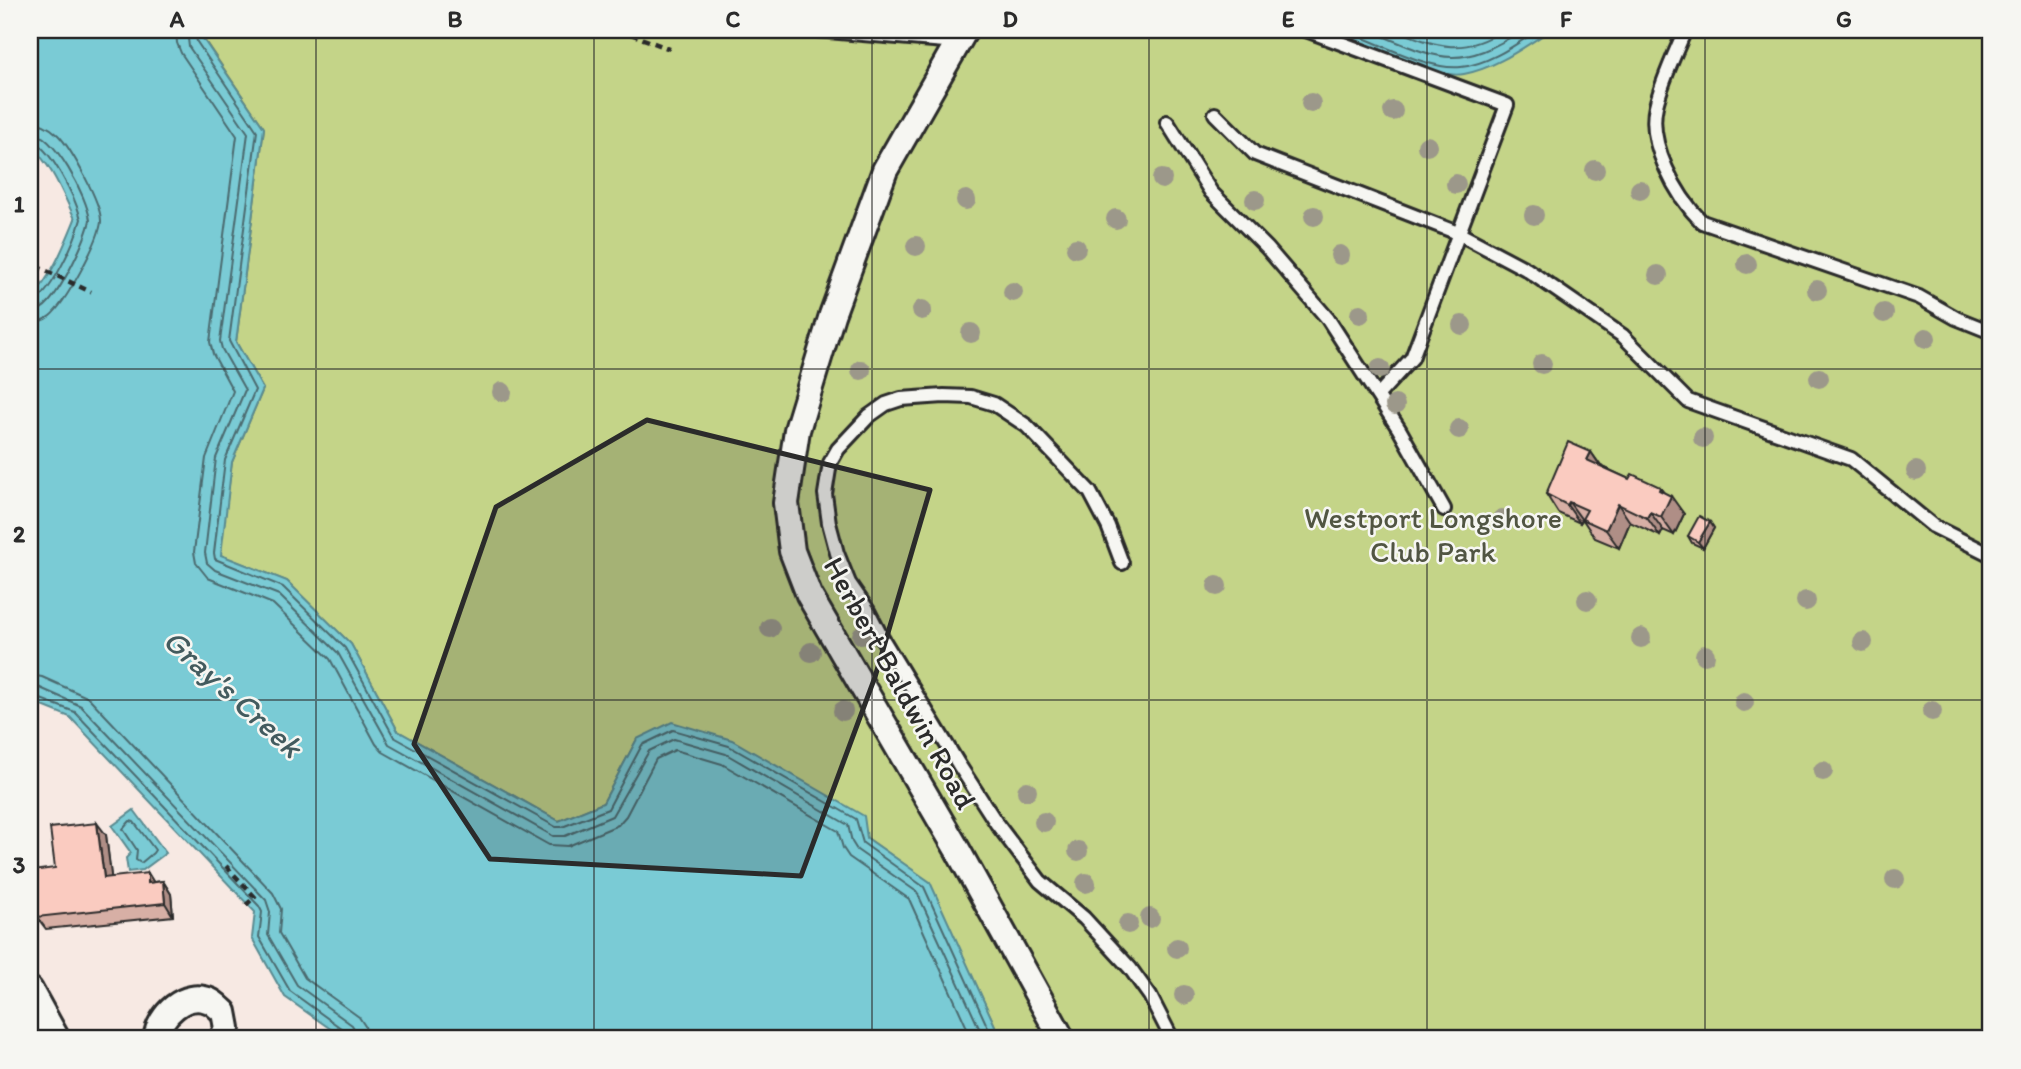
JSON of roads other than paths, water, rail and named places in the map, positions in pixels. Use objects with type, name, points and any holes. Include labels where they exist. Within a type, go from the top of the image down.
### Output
[{"type":"street","name":"Herbert Baldwin Road","points":[[961,36],[885,170],[832,315],[797,430],[786,503],[792,551],[809,595],[957,849],[1062,1039]]},
{"type":"street","points":[[30,990],[57,1039]]},
{"type":"street","points":[[156,1039],[164,1017],[184,1001],[195,998],[211,1001],[224,1012],[227,1028],[222,1039]]},
{"type":"lane","points":[[816,30],[961,36]]},
{"type":"lane","points":[[1306,30],[1507,105],[1412,358],[1378,395]]},
{"type":"lane","points":[[1685,30],[1655,106],[1654,132],[1667,172],[1690,210],[1702,222],[1919,298],[1956,318],[1991,332]]},
{"type":"lane","points":[[1215,114],[1255,154],[1458,233],[1526,269],[1623,336],[1688,401],[1851,458],[1933,526],[1991,555]]},
{"type":"lane","points":[[1167,122],[1212,192],[1267,248],[1328,319],[1378,395],[1444,509]]},
{"type":"lane","points":[[1122,563],[1108,526],[1090,492],[1027,426],[994,404],[957,397],[901,399],[886,404],[869,416],[838,449],[830,463],[825,494],[837,553],[849,583],[959,765],[998,824],[1040,881],[1084,918],[1130,968],[1150,996],[1172,1039]]},
{"type":"water","name":"Gray's Creek","points":[[30,30],[202,30],[203,39],[264,128],[236,342],[263,389],[232,462],[221,555],[287,581],[351,644],[398,731],[559,821],[603,803],[637,739],[672,722],[732,740],[864,816],[867,838],[930,882],[1001,1039],[345,1039],[285,997],[252,938],[255,912],[70,717],[30,701],[30,299],[51,272],[75,219],[51,170],[30,146]]},
{"type":"water","points":[[1324,30],[1551,30],[1487,67],[1464,74],[1450,74],[1414,66]]},
{"type":"water","points":[[134,810],[166,853],[143,870],[128,872],[126,858],[131,853],[112,826]]},
{"type":"park label","name":"Westport Longshore Club Park","points":[[1433,535]]}]
